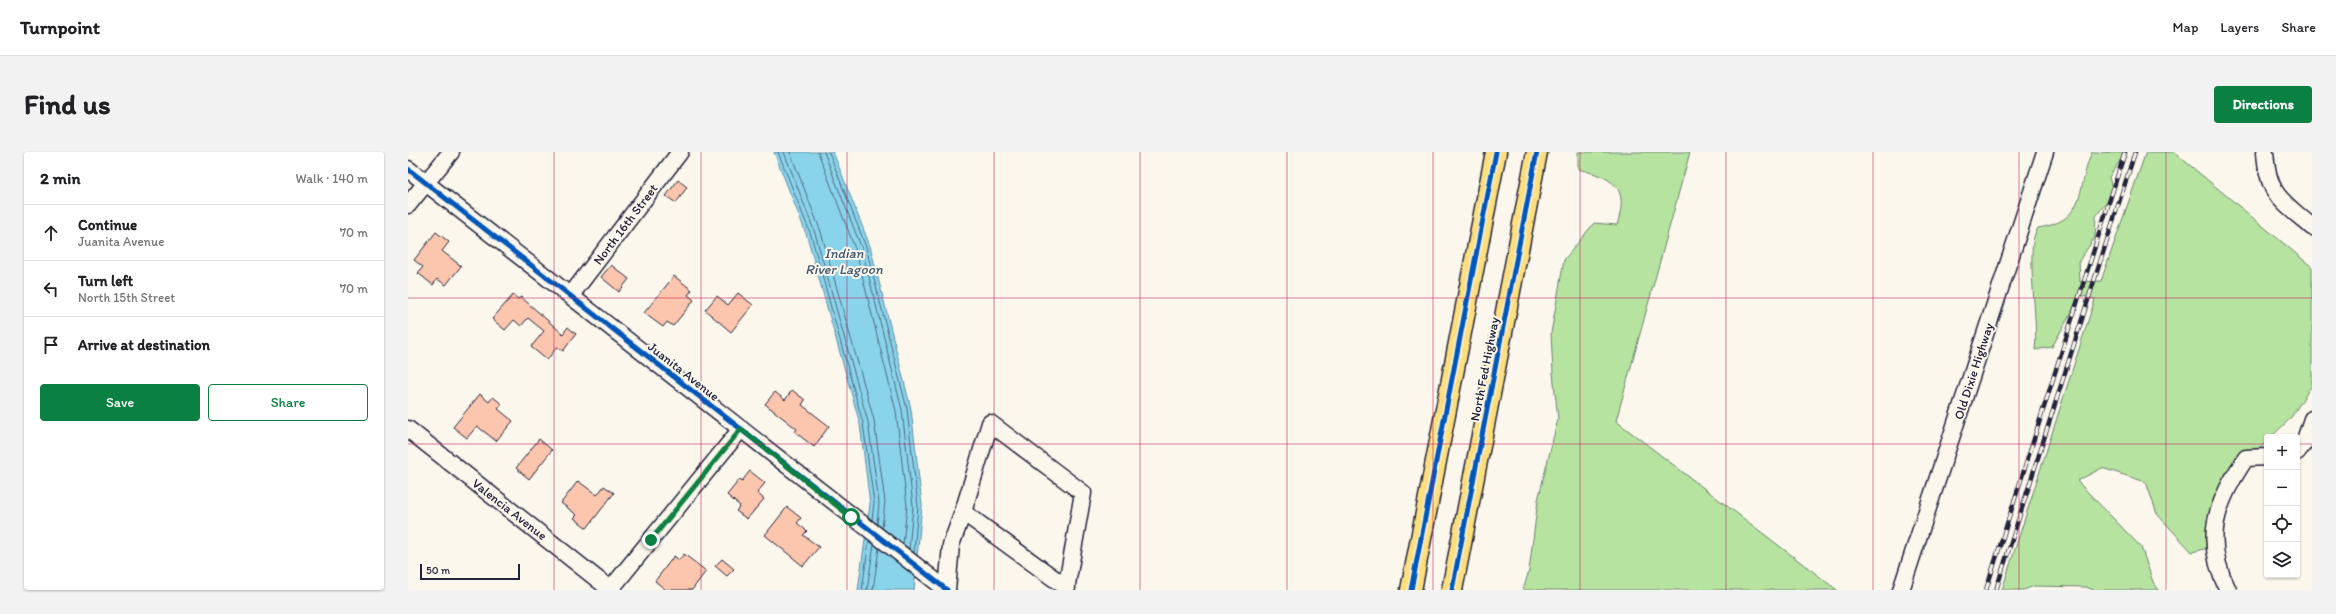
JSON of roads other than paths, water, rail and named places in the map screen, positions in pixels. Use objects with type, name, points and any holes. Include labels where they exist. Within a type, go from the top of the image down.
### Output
[{"type":"main road","points":[[1411,590],[1496,152]]},
{"type":"main road","name":"North Fed Highway","points":[[1452,590],[1537,152]]},
{"type":"street","points":[[408,205],[451,152]]},
{"type":"street","name":"North 16th Street","points":[[571,295],[680,152]]},
{"type":"street","name":"Old Dixie Highway","points":[[1901,590],[2045,152]]},
{"type":"street","points":[[2264,152],[2266,174],[2276,196],[2312,227]]},
{"type":"street","name":"Juanita Avenue","points":[[408,169],[571,295],[851,517],[947,590]]},
{"type":"street","points":[[2300,448],[2304,443],[2312,419]]},
{"type":"street","points":[[947,590],[951,545],[963,512],[990,424],[1083,493],[1066,589],[963,512]]},
{"type":"street","name":"Valencia Avenue","points":[[408,428],[611,590]]},
{"type":"street","points":[[611,590],[741,429]]},
{"type":"street","points":[[2228,590],[2220,573],[2214,541],[2216,514],[2224,494],[2246,458],[2264,457]]},
{"type":"water","name":"Indian River Lagoon","points":[[774,152],[833,152],[870,246],[911,409],[922,505],[914,590],[858,590],[870,504],[860,424],[807,236]]},
{"type":"railway","points":[[1986,590],[2125,152]]},
{"type":"railway","points":[[1996,590],[2135,152]]}]
